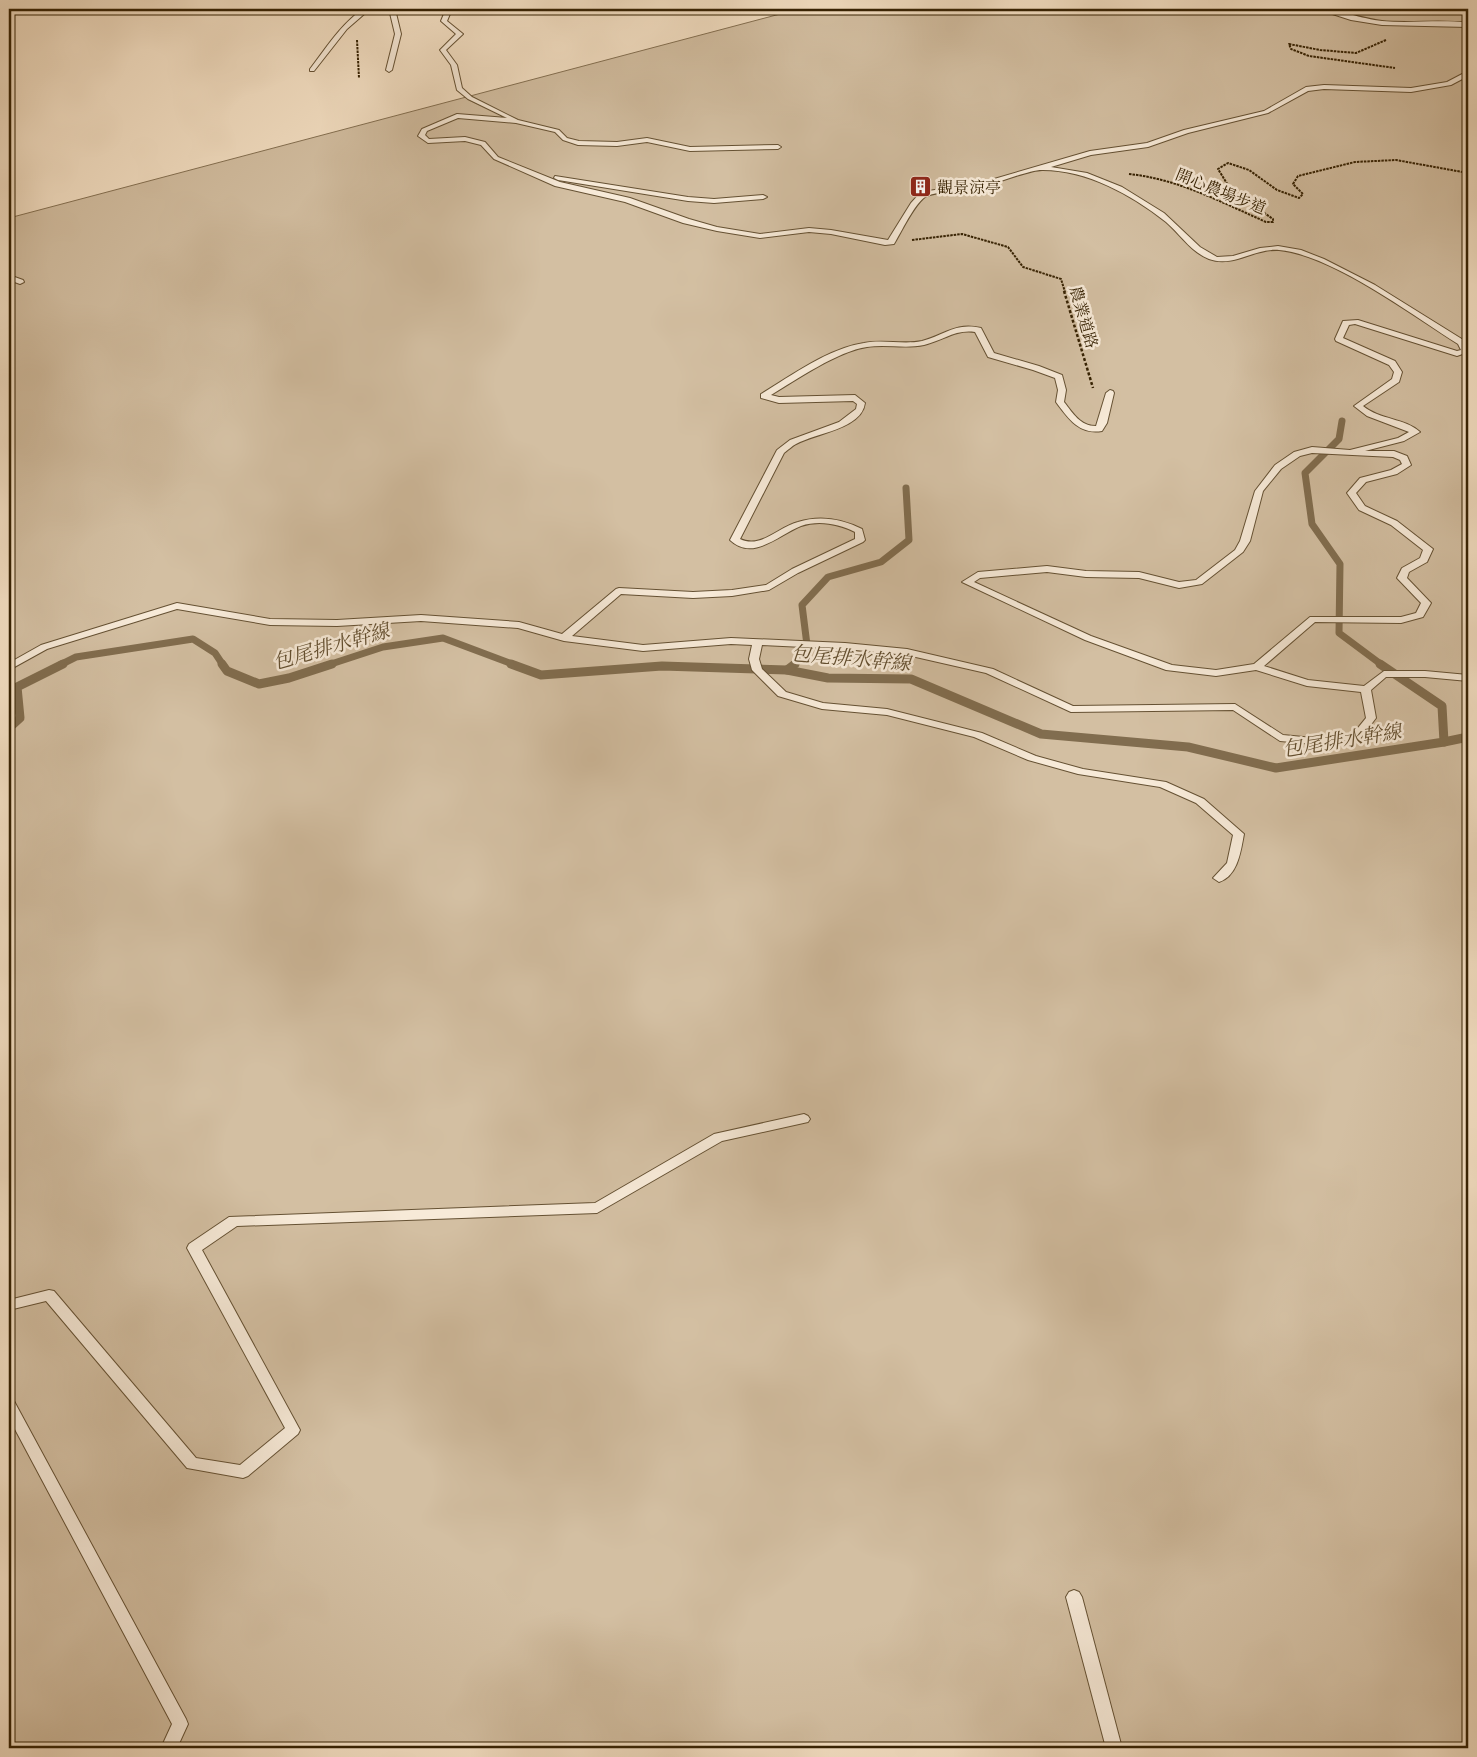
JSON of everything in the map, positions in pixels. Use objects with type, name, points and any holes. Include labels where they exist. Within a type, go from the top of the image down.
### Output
[{"type":"lane","points":[[312,70],[357,14],[367,9]]},
{"type":"lane","points":[[389,70],[398,34],[392,9]]},
{"type":"lane","points":[[449,9],[444,21],[460,34],[443,50],[454,66],[460,89],[470,98],[507,115],[516,122]]},
{"type":"lane","points":[[1144,9],[1163,12],[1183,9]]},
{"type":"lane","points":[[1320,9],[1364,22],[1404,24],[1449,22],[1468,25]]},
{"type":"lane","points":[[778,147],[690,149],[647,140],[617,144],[578,142],[565,139],[557,131],[516,122],[457,116],[424,130],[422,136],[428,140],[465,139],[483,143],[496,158],[558,184],[627,200],[686,221],[717,229],[760,236],[809,230],[831,232],[885,243],[891,242],[914,205],[924,194],[978,186],[1090,153],[1148,145],[1186,131],[1266,112],[1306,89],[1324,87],[1411,90],[1449,84],[1468,74]]},
{"type":"lane","points":[[1041,168],[1088,175],[1104,180],[1169,221],[1207,256],[1216,260],[1229,259],[1277,247],[1306,254],[1360,280],[1462,343],[1466,350],[1457,354],[1355,322],[1346,323],[1339,339],[1392,363],[1398,372],[1396,380],[1358,406],[1364,412],[1416,432],[1407,438],[1363,448],[1351,453]]},
{"type":"lane","points":[[536,175],[688,199],[714,201],[763,197]]},
{"type":"lane","points":[[9,277],[20,282]]},
{"type":"lane","points":[[564,638],[619,591],[693,595],[732,593],[769,587],[795,571],[860,540],[860,531],[846,523],[826,522],[799,524],[755,546],[742,544],[735,540],[780,452],[793,442],[842,424],[860,410],[861,403],[854,398],[778,400],[764,396],[805,371],[860,346],[892,343],[916,344],[940,338],[954,329],[967,327],[978,330],[991,355],[1059,377],[1062,390],[1060,402],[1077,423],[1087,429],[1099,429],[1103,423],[1110,393]]},
{"type":"lane","points":[[1257,667],[1313,619],[1344,621],[1401,620],[1420,615],[1426,603],[1402,578],[1405,570],[1424,560],[1428,549],[1394,523],[1362,508],[1351,493],[1363,480],[1394,472],[1407,465],[1404,458],[1394,454],[1312,450],[1296,454],[1278,467],[1259,491],[1245,541],[1238,552],[1199,582],[1179,585],[1139,576],[1086,574],[1047,569],[978,575],[968,582],[1088,638],[1170,668],[1216,673],[1257,667],[1307,683],[1366,689],[1384,674],[1425,674],[1468,678]]},
{"type":"lane","points":[[9,667],[44,647],[177,606],[270,622],[337,623],[421,618],[518,625],[564,638],[643,648],[731,641],[812,644],[907,652],[989,671],[1071,709],[1235,707],[1280,738],[1313,742],[1356,737],[1371,718],[1366,689]]},
{"type":"lane","points":[[758,642],[754,659],[758,670],[782,694],[822,706],[887,712],[978,735],[1032,758],[1082,772],[1162,784],[1200,801],[1238,834],[1232,864],[1219,878]]},
{"type":"lane","points":[[9,1305],[48,1295],[192,1464],[243,1472],[292,1430],[194,1248],[234,1221],[597,1208],[718,1137],[804,1120]]},
{"type":"lane","points":[[9,1405],[180,1724],[169,1748]]},
{"type":"lane","points":[[1074,1597],[1114,1748]]},
{"type":"path","points":[[349,26],[357,32],[359,78]]},
{"type":"path","points":[[1387,40],[1356,53],[1320,50],[1289,44],[1291,49],[1309,56],[1396,68]]},
{"type":"path","name":"開心農場步道","points":[[1124,173],[1140,174],[1195,190],[1210,199],[1266,222],[1272,222],[1272,219],[1231,190],[1218,169],[1228,163],[1249,170],[1277,190],[1299,198],[1303,194],[1293,184],[1298,176],[1355,162],[1396,160],[1468,173]]},
{"type":"path","name":"農業道路","points":[[891,242],[962,234],[1008,247],[1023,266],[1062,280],[1103,423]]},
{"type":"shaded area","points":[[799,9],[1468,9],[1468,1748],[9,1748],[9,218]]},
{"type":"waterway","name":"包尾排水幹線","points":[[1342,421],[1339,439],[1305,473],[1312,524],[1340,564],[1339,633],[1382,665]]},
{"type":"waterway","points":[[793,665],[808,653],[802,605],[828,577],[881,562],[909,540],[906,488]]},
{"type":"waterway","name":"包尾排水幹線","points":[[328,665],[383,647],[443,638],[515,665]]},
{"type":"waterway","name":"包尾排水幹線","points":[[60,665],[76,657],[193,639],[215,653],[223,665]]},
{"type":"waterway","name":"包尾排水幹線","points":[[9,728],[20,718],[17,687],[63,664]]},
{"type":"waterway","name":"包尾排水幹線","points":[[222,664],[227,671],[259,684],[289,678],[332,664]]},
{"type":"waterway","name":"包尾排水幹線","points":[[511,664],[541,675],[662,666],[787,670]]},
{"type":"waterway","name":"包尾排水幹線","points":[[787,670],[795,664]]},
{"type":"waterway","name":"包尾排水幹線","points":[[1380,664],[1442,706],[1444,742]]},
{"type":"waterway","name":"包尾排水幹線","points":[[787,670],[828,678],[911,679],[1041,734],[1188,747],[1276,768],[1444,742]]},
{"type":"waterway","points":[[1444,742],[1468,737]]},
{"type":"place","name":"觀景涼亭","points":[[921,187]]}]
